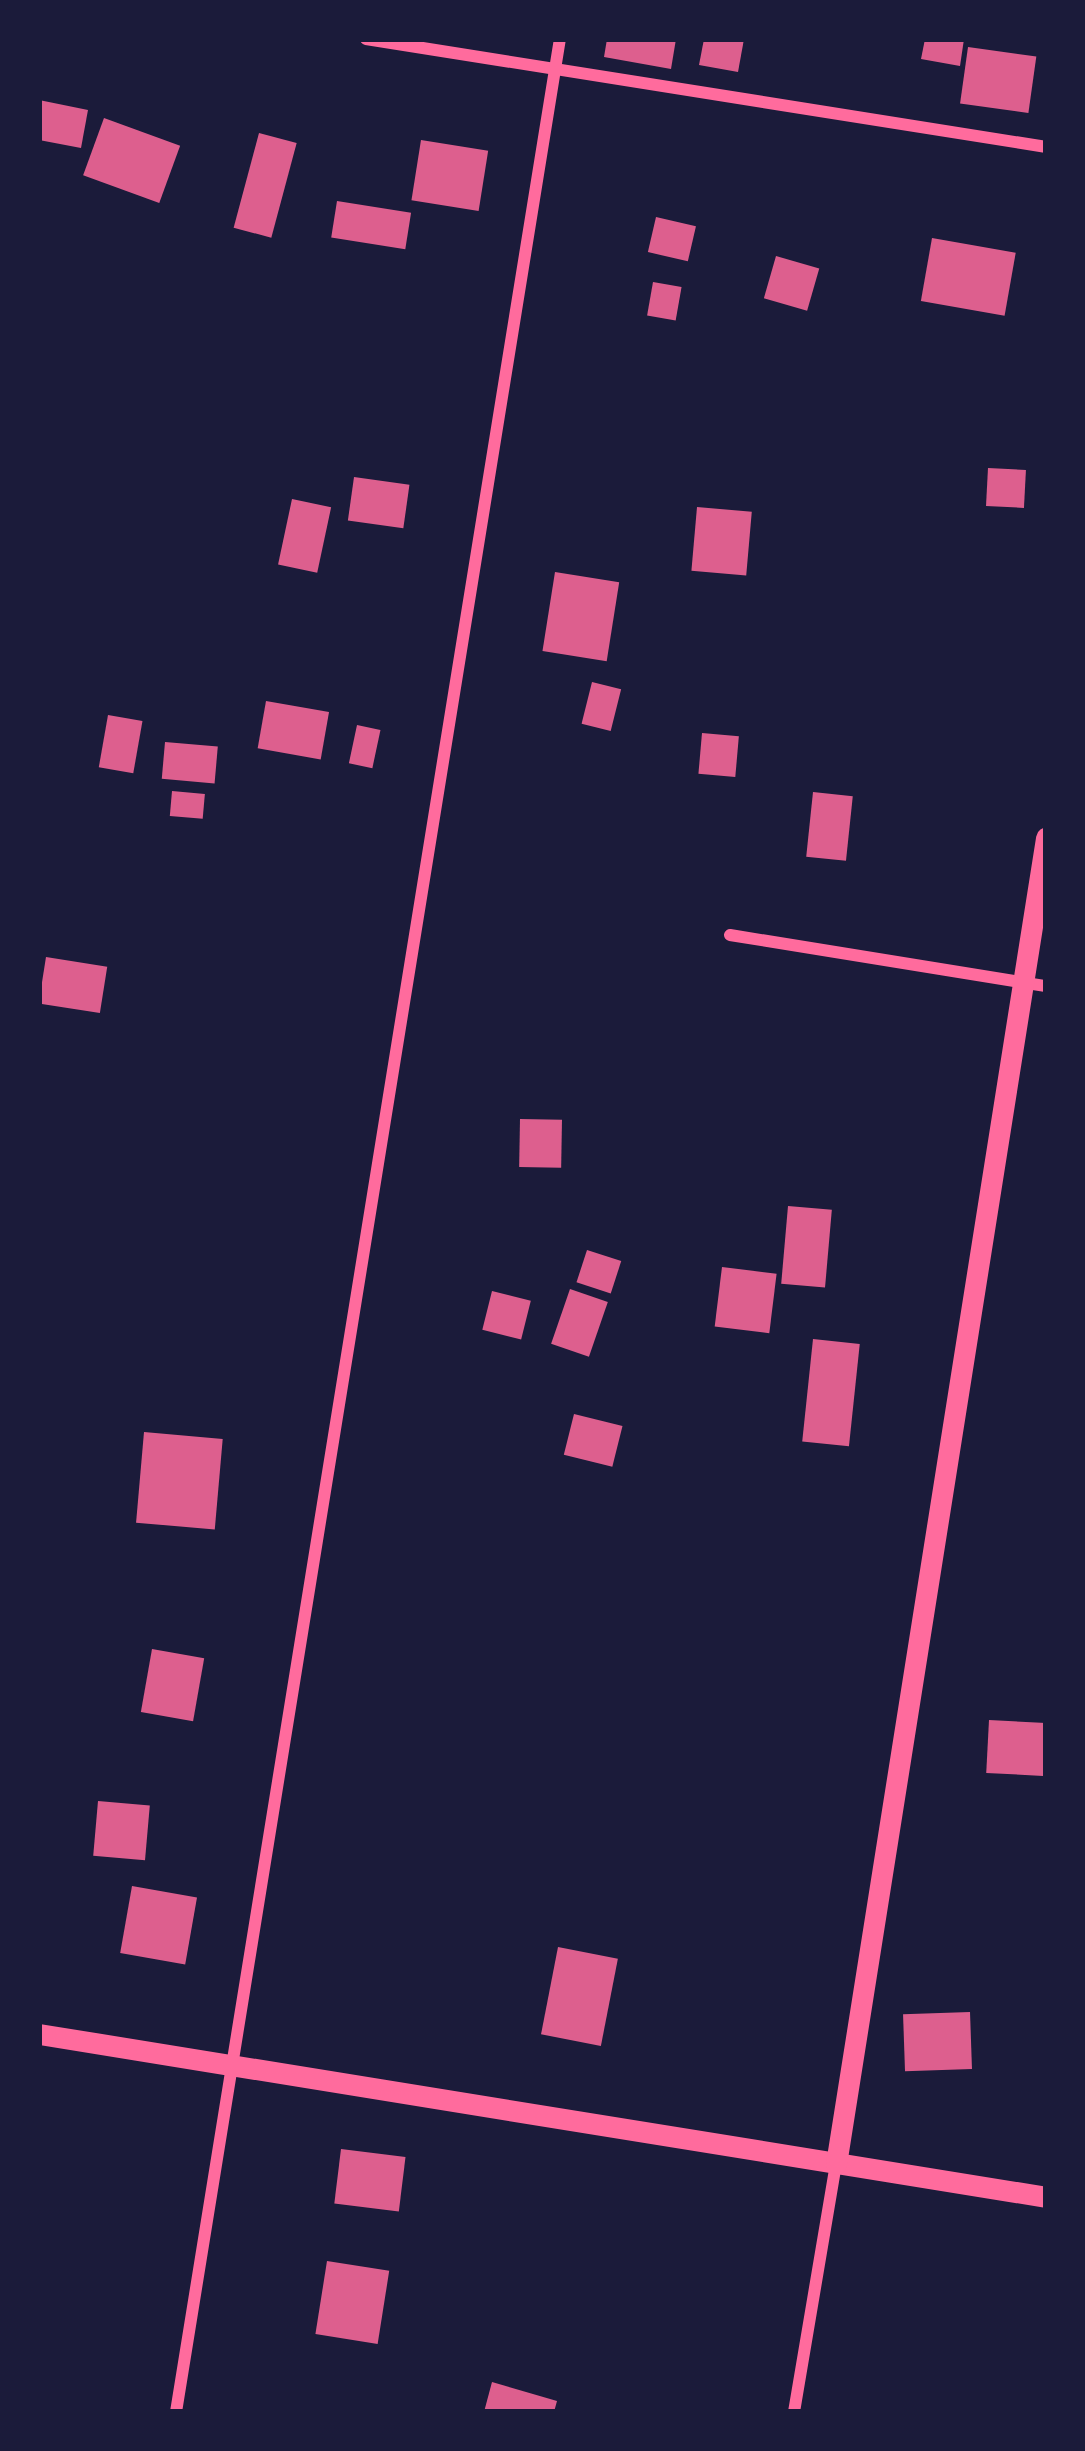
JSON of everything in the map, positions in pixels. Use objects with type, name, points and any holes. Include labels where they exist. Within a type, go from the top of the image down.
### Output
[{"type":"street","points":[[366,39],[1046,147]]},
{"type":"street","points":[[176,2412],[560,39]]},
{"type":"street","points":[[794,2412],[1035,984],[1046,838]]},
{"type":"street","points":[[730,935],[1035,984]]},
{"type":"street","points":[[39,2034],[1046,2197]]},
{"type":"building","points":[[607,39],[676,39],[671,69],[604,57]]},
{"type":"building","points":[[704,39],[744,39],[738,72],[699,65]]},
{"type":"building","points":[[925,39],[964,39],[960,66],[921,59]]},
{"type":"building","points":[[968,47],[1036,57],[1028,113],[960,103]]},
{"type":"building","points":[[39,100],[88,110],[81,148],[39,140]]},
{"type":"building","points":[[104,118],[180,146],[159,203],[83,175]]},
{"type":"building","points":[[259,133],[297,143],[271,238],[234,228]]},
{"type":"building","points":[[421,140],[488,151],[479,211],[411,200]]},
{"type":"building","points":[[337,201],[411,213],[405,249],[331,238]]},
{"type":"building","points":[[656,217],[696,226],[688,261],[648,252]]},
{"type":"building","points":[[932,238],[1016,253],[1005,316],[921,301]]},
{"type":"building","points":[[776,256],[819,268],[807,311],[764,298]]},
{"type":"building","points":[[653,282],[682,287],[676,321],[647,315]]},
{"type":"building","points":[[988,468],[1026,470],[1024,508],[986,506]]},
{"type":"building","points":[[354,477],[409,485],[403,528],[348,521]]},
{"type":"building","points":[[292,499],[331,507],[317,573],[278,565]]},
{"type":"building","points":[[697,507],[752,512],[746,576],[691,571]]},
{"type":"building","points":[[555,572],[619,582],[607,661],[542,651]]},
{"type":"building","points":[[592,682],[621,689],[611,731],[582,724]]},
{"type":"building","points":[[266,701],[329,712],[321,759],[258,748]]},
{"type":"building","points":[[108,715],[142,721],[133,773],[99,767]]},
{"type":"building","points":[[357,725],[380,730],[372,768],[349,763]]},
{"type":"building","points":[[702,733],[739,736],[735,777],[698,774]]},
{"type":"building","points":[[165,742],[218,747],[215,783],[162,779]]},
{"type":"building","points":[[172,791],[205,794],[203,819],[170,816]]},
{"type":"building","points":[[813,792],[853,796],[846,861],[806,857]]},
{"type":"building","points":[[46,957],[107,967],[100,1013],[39,1003]]},
{"type":"building","points":[[520,1119],[562,1120],[561,1168],[519,1167]]},
{"type":"building","points":[[788,1206],[832,1210],[825,1288],[781,1284]]},
{"type":"building","points":[[587,1250],[621,1261],[611,1293],[576,1282]]},
{"type":"building","points":[[722,1267],[777,1274],[769,1333],[715,1327]]},
{"type":"building","points":[[570,1289],[608,1302],[589,1357],[551,1344]]},
{"type":"building","points":[[492,1291],[531,1301],[521,1339],[482,1330]]},
{"type":"building","points":[[813,1339],[860,1344],[849,1446],[802,1441]]},
{"type":"building","points":[[574,1414],[623,1426],[612,1467],[564,1455]]},
{"type":"building","points":[[144,1432],[223,1439],[215,1530],[136,1523]]},
{"type":"building","points":[[152,1649],[204,1658],[193,1721],[141,1712]]},
{"type":"building","points":[[989,1720],[1046,1723],[1043,1776],[986,1773]]},
{"type":"building","points":[[98,1801],[150,1806],[145,1860],[93,1856]]},
{"type":"building","points":[[132,1886],[197,1897],[185,1964],[120,1953]]},
{"type":"building","points":[[558,1947],[618,1959],[601,2046],[541,2034]]},
{"type":"building","points":[[970,2012],[972,2069],[905,2071],[903,2014]]},
{"type":"building","points":[[341,2149],[406,2157],[399,2212],[334,2204]]},
{"type":"building","points":[[327,2261],[389,2271],[378,2344],[315,2334]]},
{"type":"building","points":[[492,2382],[557,2401],[554,2412],[484,2412]]}]
